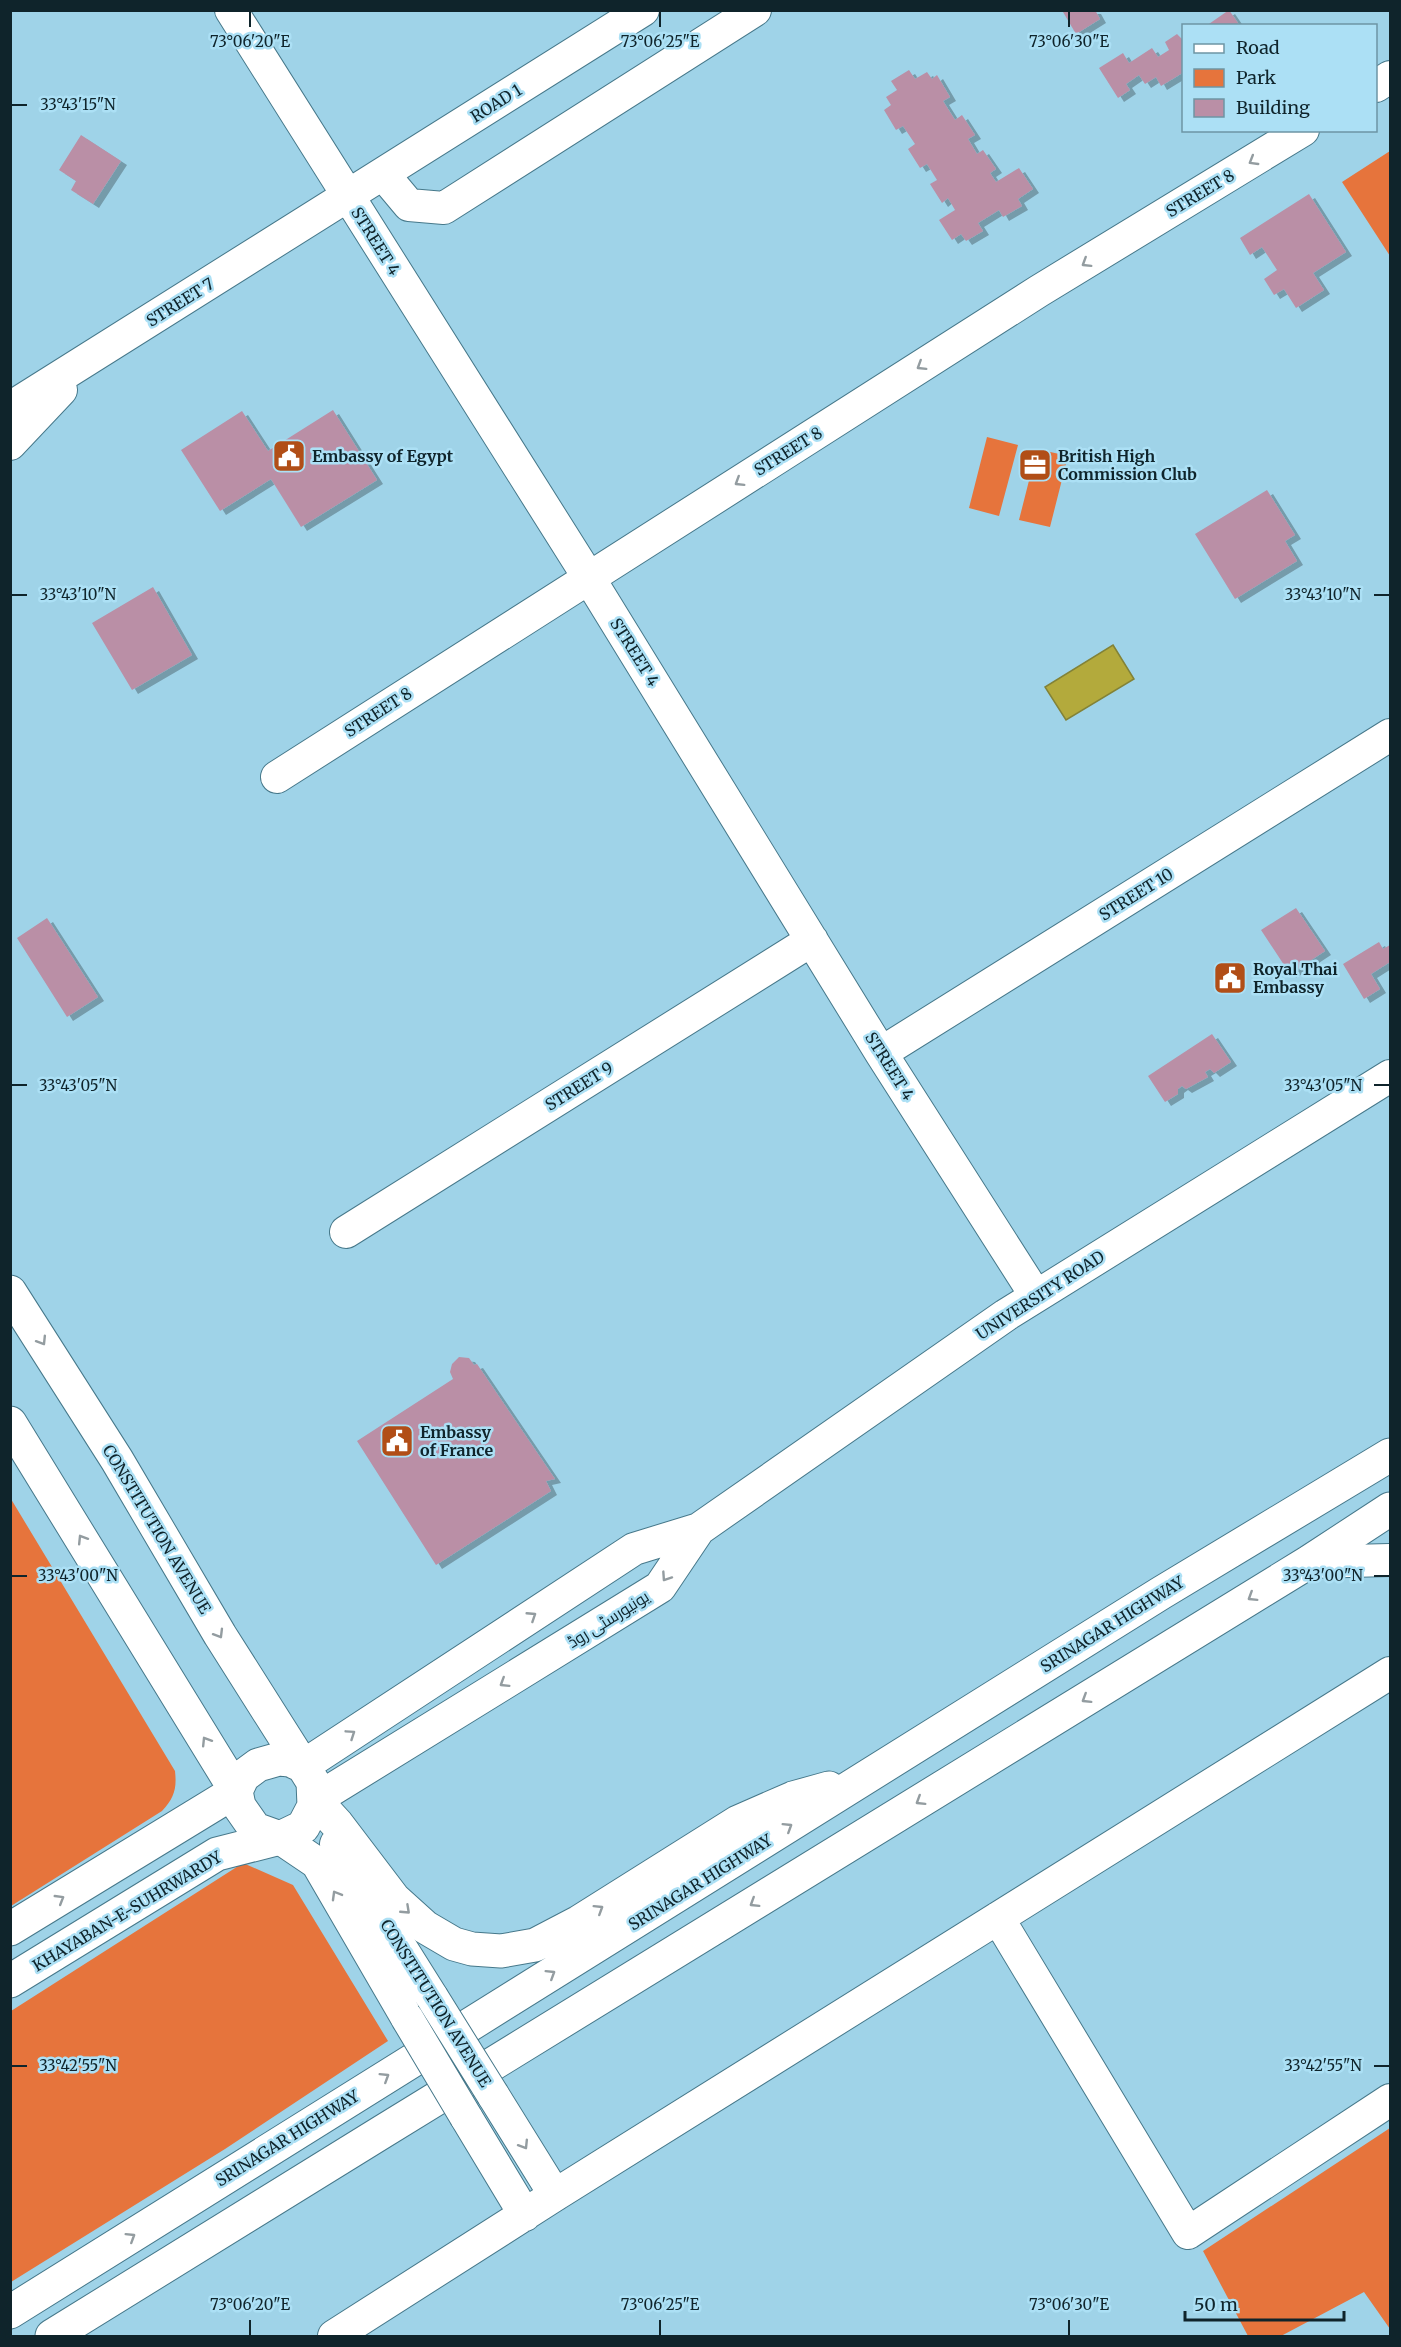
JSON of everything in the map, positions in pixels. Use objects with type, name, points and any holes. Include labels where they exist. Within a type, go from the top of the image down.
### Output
[{"type":"main road","name":"CONSTITUTION AVENUE","points":[[10,1292],[117,1460],[220,1635],[303,1766]]},
{"type":"main road","points":[[10,1423],[236,1791],[239,1806],[255,1829],[280,1838],[303,1827],[314,1806],[314,1782],[303,1766],[290,1760],[270,1760],[258,1765],[243,1776],[236,1791],[10,1929]]},
{"type":"main road","name":"SRINAGAR HIGHWAY","points":[[10,2312],[1161,1593],[1390,1455]]},
{"type":"main road","points":[[52,2337],[392,2125],[1309,1562],[1390,1509]]},
{"type":"main road","points":[[314,1806],[337,1824],[394,1899],[425,1928],[454,1944],[472,1949],[501,1951],[535,1945],[579,1922],[738,1822],[793,1798],[867,1777]]},
{"type":"main road","name":"KHAYABAN-E-SUHRWARDY","points":[[10,1981],[217,1854],[280,1838]]},
{"type":"main road","points":[[139,1850],[164,1886]]},
{"type":"main road","points":[[10,2292],[91,2262]]},
{"type":"street","name":"STREET 4","points":[[231,10],[589,578],[881,1053],[1036,1296]]},
{"type":"street","name":"ROAD 1","points":[[348,195],[643,10]]},
{"type":"street","points":[[383,174],[409,205],[444,208],[755,10]]},
{"type":"street","points":[[1377,85],[1390,77]]},
{"type":"street","name":"STREET 8","points":[[277,777],[1039,291],[1300,132]]},
{"type":"street","name":"STREET 7","points":[[10,408],[348,195]]},
{"type":"street","points":[[10,444],[91,358]]},
{"type":"street","name":"STREET 10","points":[[881,1053],[1390,735]]},
{"type":"street","name":"STREET 9","points":[[346,1232],[812,940]]},
{"type":"street","name":"UNIVERSITY ROAD","points":[[699,1528],[1036,1296],[1390,1076]]},
{"type":"street","points":[[303,1766],[634,1549],[699,1528]]},
{"type":"street","name":"یونیورسٹی روڈ","points":[[314,1806],[660,1587],[699,1528]]},
{"type":"street","points":[[1309,1562],[1390,1560]]},
{"type":"street","points":[[334,2337],[555,2195],[1390,1673]]},
{"type":"street","name":"CONSTITUTION AVENUE","points":[[314,1806],[555,2195]]},
{"type":"street","name":"CONSTITUTION AVENUE","points":[[280,1838],[317,1863],[525,2215]]},
{"type":"street","points":[[998,1918],[1188,2233],[1390,2100]]},
{"type":"green space","points":[[1390,151],[1390,256],[1342,182]]},
{"type":"green space","points":[[987,437],[1018,445],[999,516],[969,508]]},
{"type":"green space","points":[[1037,449],[1068,456],[1050,527],[1019,520]]},
{"type":"green space","points":[[11,1499],[175,1771],[176,1777],[174,1793],[162,1811],[11,1906]]},
{"type":"green space","points":[[243,1863],[293,1885],[388,2041],[225,2149],[11,2282],[11,2011]]},
{"type":"green space","points":[[1390,2128],[1390,2329],[1364,2292],[1281,2336],[1248,2336],[1203,2251]]},
{"type":"shaded area","points":[[1113,645],[1134,679],[1066,720],[1045,687]]},
{"type":"building","points":[[1065,10],[1095,10],[1100,19],[1076,34],[1063,12]]},
{"type":"building","points":[[1229,10],[1239,24],[1209,24]]},
{"type":"building","points":[[1177,34],[1182,39],[1182,73],[1161,86],[1156,77],[1145,84],[1139,75],[1126,84],[1130,90],[1118,98],[1099,68],[1123,53],[1129,63],[1152,48],[1158,57],[1169,50],[1165,42]]},
{"type":"building","points":[[909,70],[915,79],[927,72],[932,79],[937,75],[950,97],[943,101],[955,120],[962,115],[975,135],[968,139],[977,154],[983,150],[996,169],[990,173],[996,182],[1019,168],[1033,189],[1018,199],[1022,206],[1003,217],[999,210],[978,223],[983,231],[966,241],[961,234],[952,240],[939,220],[955,210],[948,198],[942,203],[930,184],[937,180],[927,164],[920,168],[908,149],[915,144],[903,126],[896,130],[884,110],[891,105],[886,97],[897,90],[891,81]]},
{"type":"building","points":[[81,135],[121,161],[93,204],[71,190],[76,181],[59,170]]},
{"type":"building","points":[[1309,194],[1346,252],[1313,273],[1324,290],[1296,308],[1284,289],[1274,295],[1264,279],[1277,270],[1262,247],[1250,255],[1240,238]]},
{"type":"building","points":[[333,410],[377,480],[301,527],[271,479],[220,511],[181,450],[242,411],[268,451]]},
{"type":"building","points":[[1267,490],[1295,535],[1285,541],[1297,561],[1235,599],[1195,534]]},
{"type":"building","points":[[153,587],[192,655],[132,690],[92,623]]},
{"type":"building","points":[[1296,908],[1325,951],[1290,974],[1261,930]]},
{"type":"building","points":[[47,918],[98,997],[67,1017],[17,938]]},
{"type":"building","points":[[1379,942],[1383,949],[1390,945],[1390,962],[1371,974],[1380,989],[1364,999],[1343,964]]},
{"type":"building","points":[[1212,1034],[1231,1062],[1214,1073],[1210,1069],[1205,1072],[1208,1077],[1186,1089],[1182,1086],[1178,1089],[1178,1094],[1165,1102],[1148,1076]]},
{"type":"building","points":[[459,1357],[469,1358],[474,1365],[477,1364],[555,1479],[546,1481],[551,1491],[436,1565],[357,1441],[453,1379],[450,1372],[452,1364]]},
{"type":"place","name":"Embassy of Egypt","points":[[289,456]]},
{"type":"place","name":"British High Commission Club","points":[[1035,465]]},
{"type":"place","name":"Royal Thai Embassy","points":[[1230,978]]},
{"type":"place","name":"Embassy of France","points":[[397,1441]]}]
